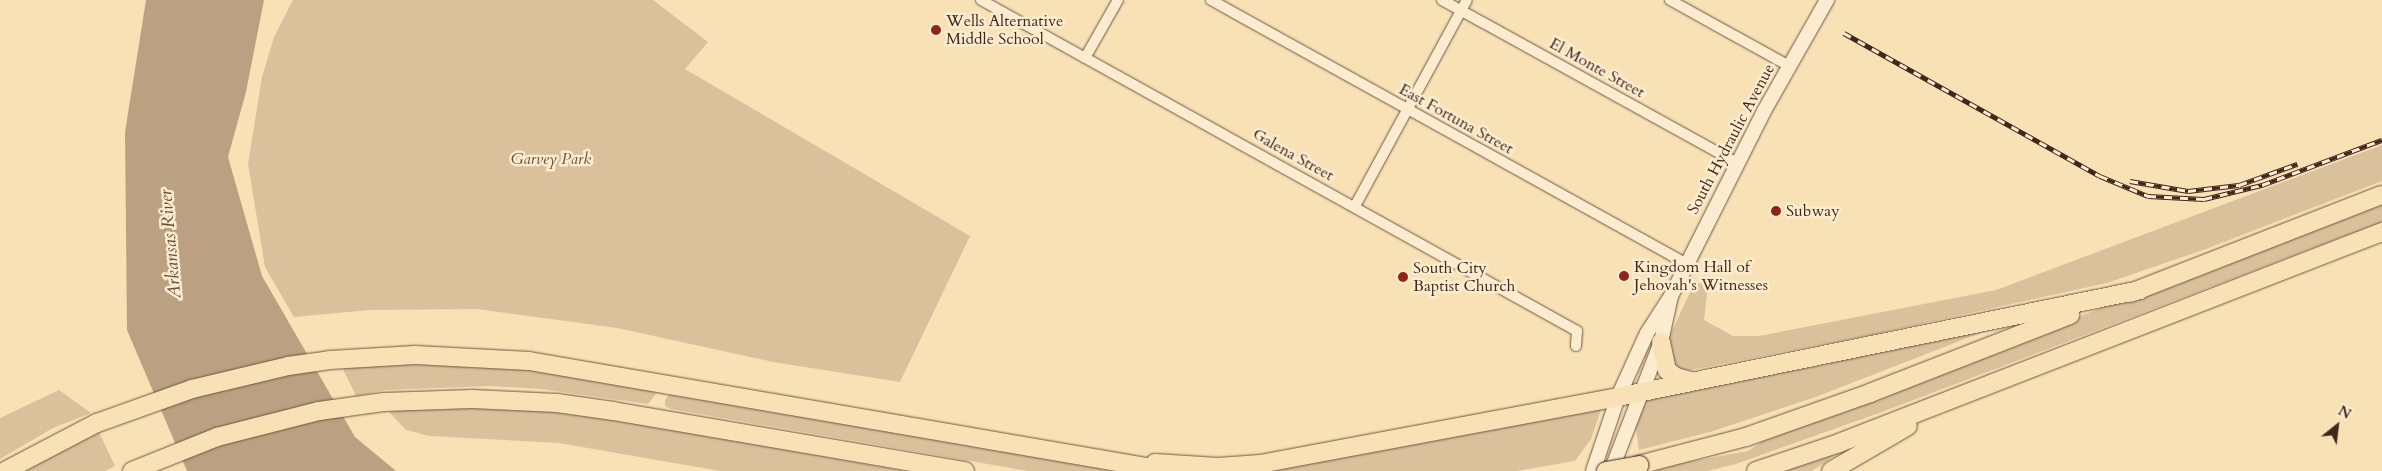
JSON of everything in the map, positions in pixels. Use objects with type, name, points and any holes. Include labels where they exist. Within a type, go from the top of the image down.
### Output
[{"type":"highway","points":[[1606,471],[1639,465],[1746,437],[2140,290],[2382,195]]},
{"type":"highway","points":[[1756,471],[1970,392],[2382,232]]},
{"type":"highway","points":[[1083,457],[1218,467],[1260,464],[1640,393],[2140,290]]},
{"type":"highway","points":[[1661,342],[1667,370],[1676,377],[1691,382]]},
{"type":"highway","points":[[6,471],[97,424],[145,404],[240,375],[330,360],[371,357],[486,357],[529,361],[1169,471]]},
{"type":"highway","points":[[1830,471],[1970,392]]},
{"type":"highway","points":[[132,471],[217,437],[267,423],[384,402],[472,398],[557,403],[965,471]]},
{"type":"street","name":"Galena Street","points":[[981,0],[1577,331],[1576,346]]},
{"type":"street","points":[[1085,58],[1118,0]]},
{"type":"street","name":"East Fortuna Street","points":[[1211,0],[1687,264]]},
{"type":"street","name":"El Monte Street","points":[[1442,0],[1737,163]]},
{"type":"street","points":[[1354,206],[1467,0]]},
{"type":"street","points":[[1670,0],[1789,66]]},
{"type":"street","name":"South Hydraulic Avenue","points":[[1593,471],[1618,397],[1657,313],[1671,296],[1737,163],[1827,0]]},
{"type":"street","name":"South Hydraulic Avenue","points":[[1611,471],[1661,342],[1671,296]]},
{"type":"green space","name":"Garvey Park","points":[[293,0],[653,0],[708,42],[685,69],[970,236],[900,382],[773,362],[617,328],[477,309],[370,310],[294,317],[265,267],[248,164],[262,77],[274,37]]},
{"type":"green space","points":[[2382,145],[2382,181],[2206,249],[2107,283],[1871,335],[1691,370],[1683,371],[1675,366],[1668,353],[1669,337],[1695,282],[1708,285],[1704,320],[1733,336],[1759,336],[1996,290]]},
{"type":"green space","points":[[2382,201],[2382,222],[1879,413],[1736,464],[1707,471],[1638,471],[1748,451],[1774,433]]},
{"type":"green space","points":[[1998,326],[1816,397],[1710,432],[1639,450],[1635,422],[1643,397]]},
{"type":"green space","points":[[464,362],[514,365],[654,390],[656,394],[648,404],[541,389],[489,386],[386,390],[356,396],[342,367]]},
{"type":"green space","points":[[59,390],[91,413],[53,428],[0,459],[0,418]]},
{"type":"green space","points":[[669,394],[1123,471],[1028,471],[671,409],[665,406],[665,400]]},
{"type":"green space","points":[[429,407],[512,407],[594,416],[907,471],[720,471],[559,443],[429,436],[406,430],[389,412]]},
{"type":"green space","points":[[1602,407],[1591,439],[1575,461],[1517,471],[1254,471]]},
{"type":"green space","points":[[98,430],[115,466],[105,471],[20,471]]},
{"type":"green space","points":[[1841,451],[1812,471],[1778,471]]},
{"type":"water","name":"Arkansas River","points":[[146,0],[264,0],[246,92],[228,157],[262,276],[355,437],[396,471],[187,471],[127,330],[125,132]]},
{"type":"railway","points":[[1844,33],[2100,176],[2148,196],[2204,199],[2262,185],[2382,140]]},
{"type":"railway","points":[[2130,181],[2188,191],[2239,185],[2297,164]]},
{"type":"place","name":"Wells Alternative Middle School","points":[[936,30]]},
{"type":"place","name":"Subway","points":[[1776,211]]},
{"type":"place","name":"Kingdom Hall of Jehovah's Witnesses","points":[[1624,276]]},
{"type":"place","name":"South City Baptist Church","points":[[1403,277]]}]
